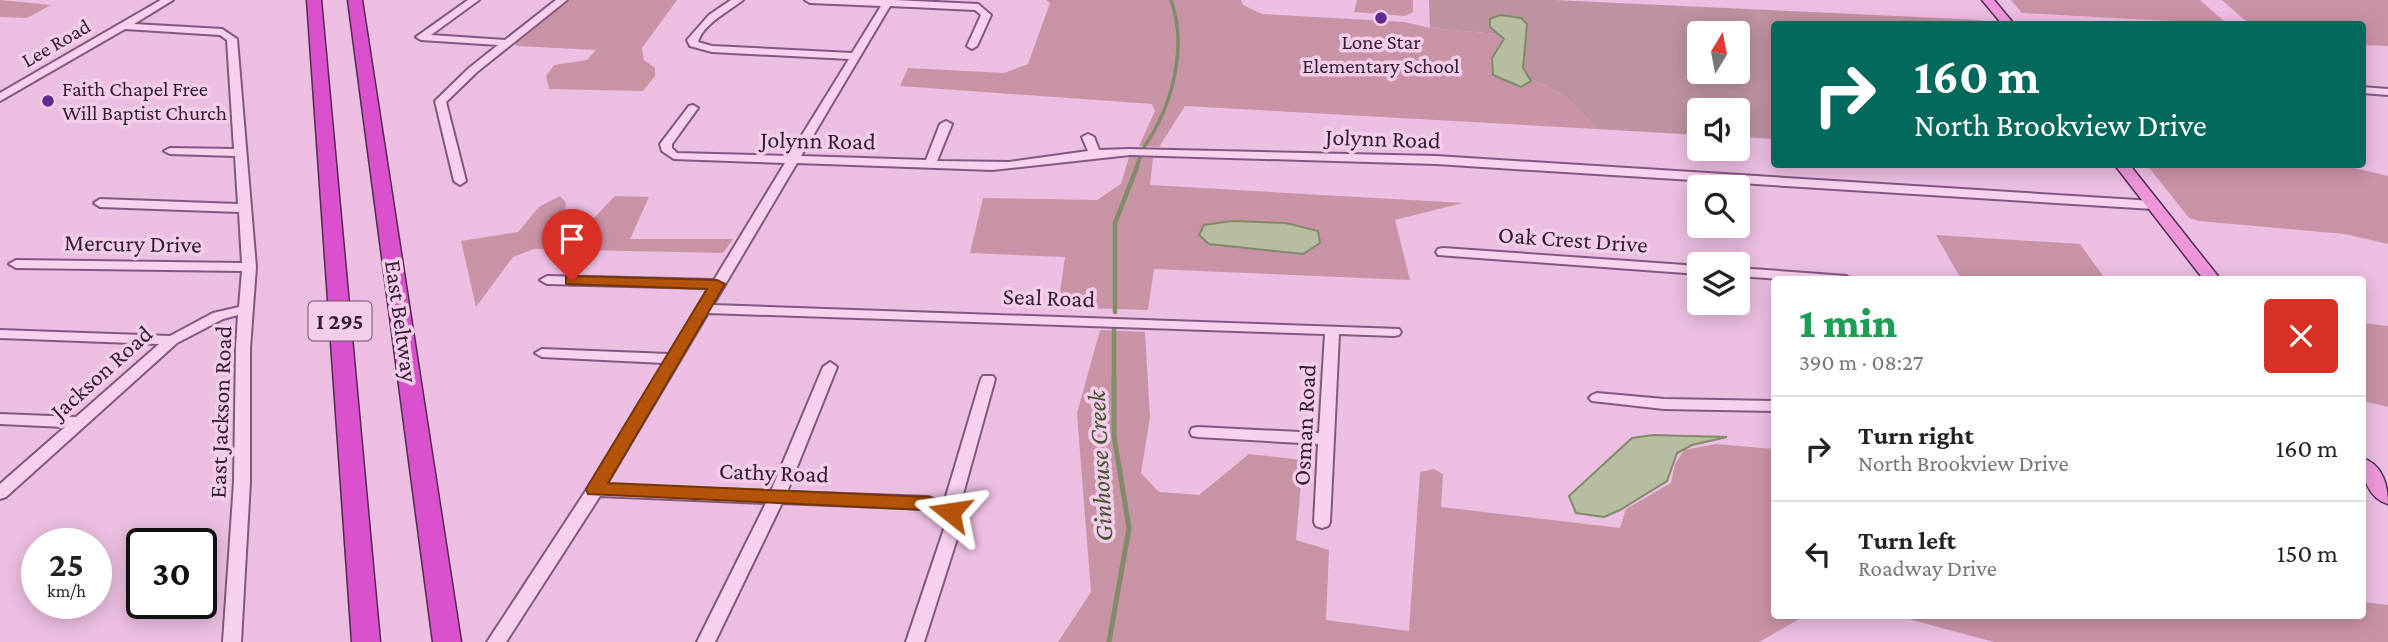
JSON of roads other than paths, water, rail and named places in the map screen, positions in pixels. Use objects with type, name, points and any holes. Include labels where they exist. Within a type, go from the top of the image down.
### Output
[{"type":"highway","name":"I 295","points":[[314,0],[366,642]]},
{"type":"highway","name":"East Beltway","points":[[355,0],[447,642]]},
{"type":"main road","points":[[1988,0],[2006,21]]},
{"type":"main road","points":[[2124,168],[2210,276]]},
{"type":"main road","points":[[2366,471],[2388,497]]},
{"type":"street","name":"Lee Road","points":[[0,98],[168,0]]},
{"type":"street","points":[[474,0],[421,37],[507,43]]},
{"type":"street","points":[[460,181],[440,101],[562,0]]},
{"type":"street","points":[[738,0],[725,7],[694,37],[694,44],[699,47],[855,56]]},
{"type":"street","points":[[810,0],[978,7],[986,15],[972,46]]},
{"type":"street","points":[[496,642],[595,489],[888,2]]},
{"type":"street","points":[[123,26],[222,32],[232,38],[249,267]]},
{"type":"street","points":[[2366,90],[2388,92]]},
{"type":"street","name":"Jolynn Road","points":[[694,108],[666,144],[669,153],[684,157],[1022,166],[1094,153],[1436,160],[2153,205]]},
{"type":"street","points":[[930,164],[946,124]]},
{"type":"street","points":[[1088,137],[1094,153]]},
{"type":"street","points":[[170,151],[241,153]]},
{"type":"street","points":[[100,203],[243,208]]},
{"type":"street","name":"Oak Crest Drive","points":[[1444,252],[1687,269]]},
{"type":"street","name":"Mercury Drive","points":[[16,264],[249,267]]},
{"type":"street","name":"East Jackson Road","points":[[232,642],[242,482],[249,267]]},
{"type":"street","points":[[1750,273],[1792,276]]},
{"type":"street","points":[[547,280],[717,284]]},
{"type":"street","name":"Jackson Road","points":[[0,493],[172,340],[218,316],[246,309]]},
{"type":"street","name":"Seal Road","points":[[703,309],[1394,332]]},
{"type":"street","name":"Osman Road","points":[[1322,522],[1332,330]]},
{"type":"street","points":[[0,334],[172,340]]},
{"type":"street","points":[[542,353],[674,359]]},
{"type":"street","points":[[706,642],[777,497],[830,367]]},
{"type":"street","points":[[915,642],[954,523],[950,512],[988,379]]},
{"type":"street","points":[[1597,398],[1664,404],[1771,406]]},
{"type":"street","points":[[0,419],[80,422]]},
{"type":"street","points":[[1198,432],[1325,439]]},
{"type":"street","name":"Cathy Road","points":[[595,489],[929,503],[950,512]]},
{"type":"waterway","name":"Ginhouse Creek","points":[[1144,147],[1162,114],[1174,76],[1178,38],[1171,0]]},
{"type":"waterway","name":"Ginhouse Creek","points":[[1136,168],[1140,158]]},
{"type":"waterway","name":"Ginhouse Creek","points":[[1115,312],[1115,223],[1137,167]]},
{"type":"waterway","name":"Ginhouse Creek","points":[[1109,642],[1129,528],[1114,436],[1114,328]]},
{"type":"place","name":"Lone Star Elementary School","points":[[1381,18]]},
{"type":"place","name":"Faith Chapel Free Will Baptist Church","points":[[48,101]]}]
